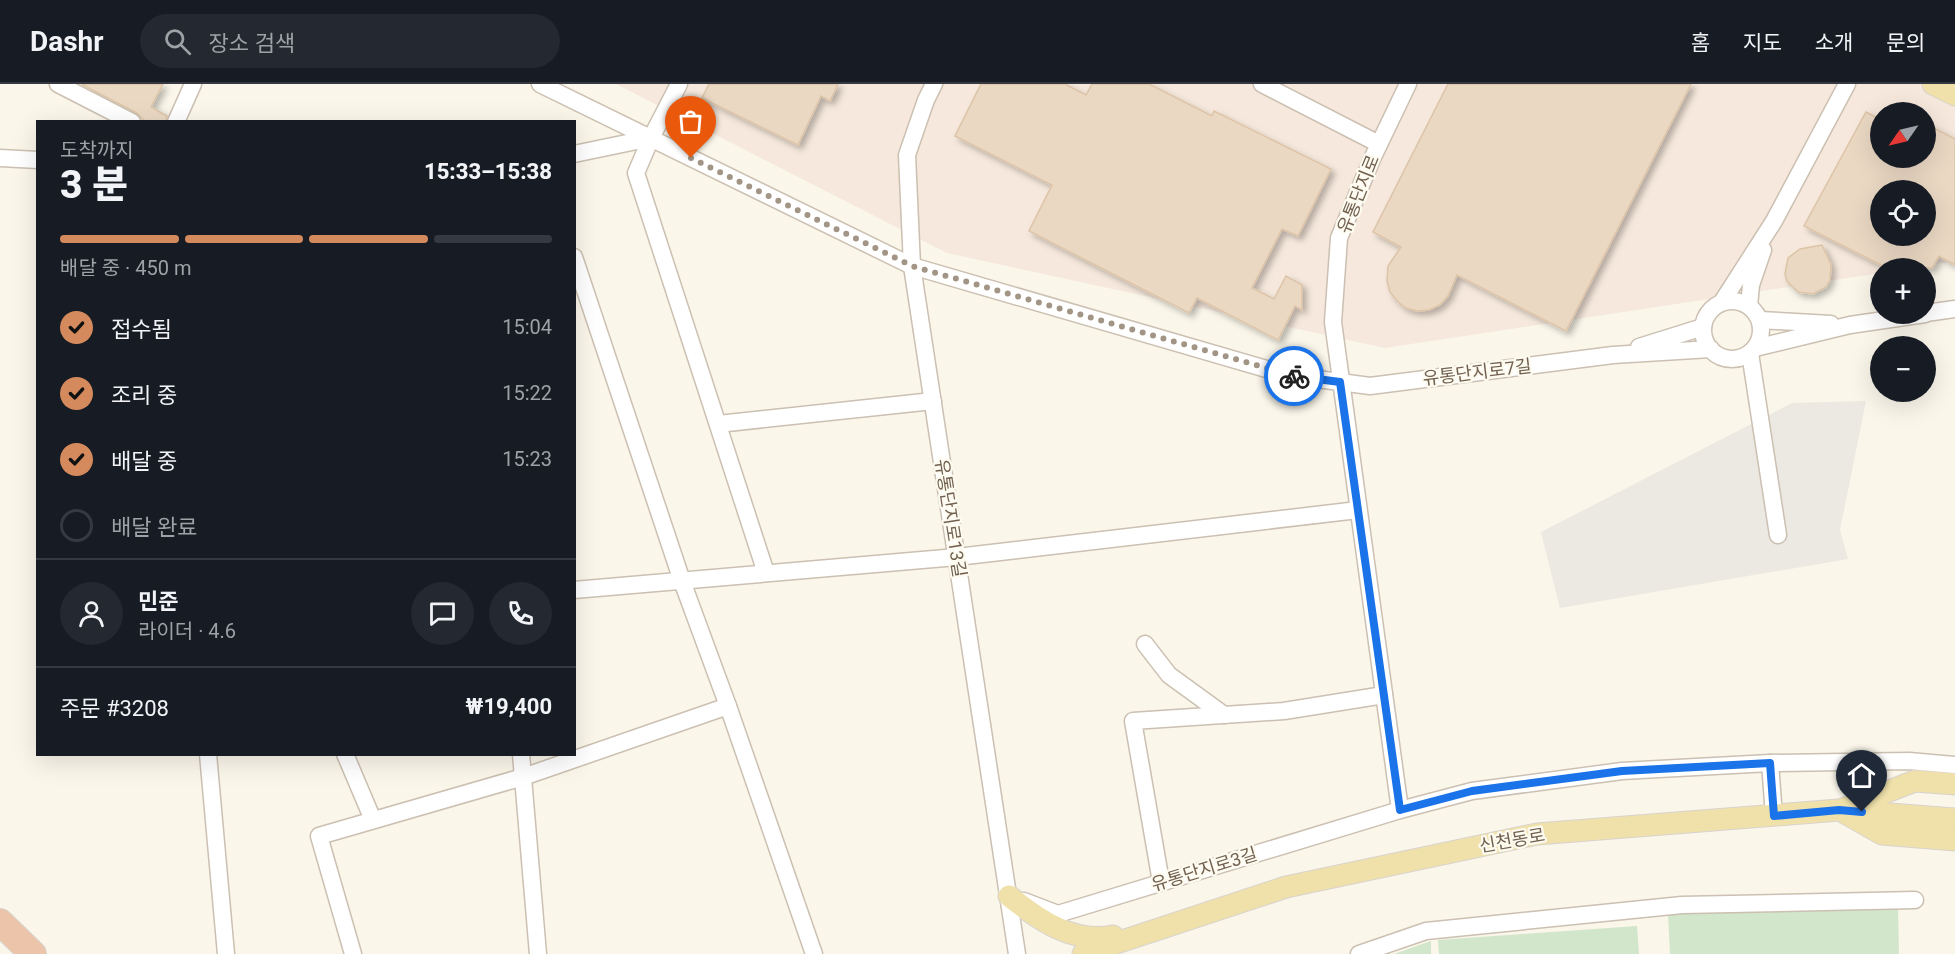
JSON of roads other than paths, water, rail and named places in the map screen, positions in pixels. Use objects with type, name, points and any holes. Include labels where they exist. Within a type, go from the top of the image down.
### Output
[{"type":"highway","points":[[0,922],[33,954]]},
{"type":"main road","points":[[1934,84],[1955,95]]},
{"type":"main road","points":[[1839,810],[1916,781],[1955,784]]},
{"type":"main road","points":[[1839,810],[1882,834],[1955,840]]},
{"type":"main road","name":"신천동로","points":[[1083,954],[1287,887],[1537,834],[1839,810],[1955,819]]},
{"type":"main road","points":[[1009,896],[1034,916],[1070,934],[1097,939],[1164,927]]},
{"type":"street","points":[[58,84],[128,120]]},
{"type":"street","points":[[177,120],[193,84]]},
{"type":"street","name":"유통단지로7길","points":[[540,84],[912,266],[1287,375],[1370,386],[1613,355]]},
{"type":"street","points":[[679,84],[636,173],[766,573]]},
{"type":"street","name":"유통단지로13길","points":[[934,84],[907,155],[912,266],[1017,954]]},
{"type":"street","points":[[1262,84],[1379,144]]},
{"type":"street","name":"유통단지로","points":[[1340,382],[1333,322],[1339,238],[1379,144],[1408,84]]},
{"type":"street","points":[[1722,302],[1734,300],[1749,306],[1758,315],[1762,334],[1752,351],[1745,357],[1725,358],[1716,354],[1704,339],[1703,327],[1709,312],[1722,302],[1774,221],[1847,84]]},
{"type":"street","points":[[576,154],[651,138]]},
{"type":"street","points":[[0,158],[36,160]]},
{"type":"street","points":[[1749,306],[1751,285],[1774,221]]},
{"type":"street","points":[[576,263],[682,581],[814,954]]},
{"type":"street","points":[[1936,312],[1955,309]]},
{"type":"street","points":[[1760,320],[1850,325]]},
{"type":"street","points":[[1752,351],[1870,322]]},
{"type":"street","points":[[1613,355],[1703,327]]},
{"type":"street","points":[[1613,355],[1711,349]]},
{"type":"street","points":[[1752,351],[1778,535]]},
{"type":"street","points":[[1340,382],[1400,810]]},
{"type":"street","points":[[718,424],[933,401]]},
{"type":"street","points":[[576,590],[957,557],[1358,510]]},
{"type":"street","points":[[1145,644],[1169,675],[1224,715]]},
{"type":"street","points":[[1161,882],[1133,721],[1284,711],[1384,695]]},
{"type":"street","points":[[353,954],[319,836],[523,777],[728,706]]},
{"type":"street","points":[[208,756],[226,954]]},
{"type":"street","points":[[346,756],[373,820]]},
{"type":"street","points":[[521,756],[537,954]]},
{"type":"street","name":"유통단지로3길","points":[[1009,896],[1058,914],[1400,810],[1472,791],[1622,771],[1770,763],[1909,761],[1955,765]]},
{"type":"street","points":[[1770,763],[1774,816]]},
{"type":"street","points":[[1359,954],[1426,931],[1682,905],[1915,900]]}]
